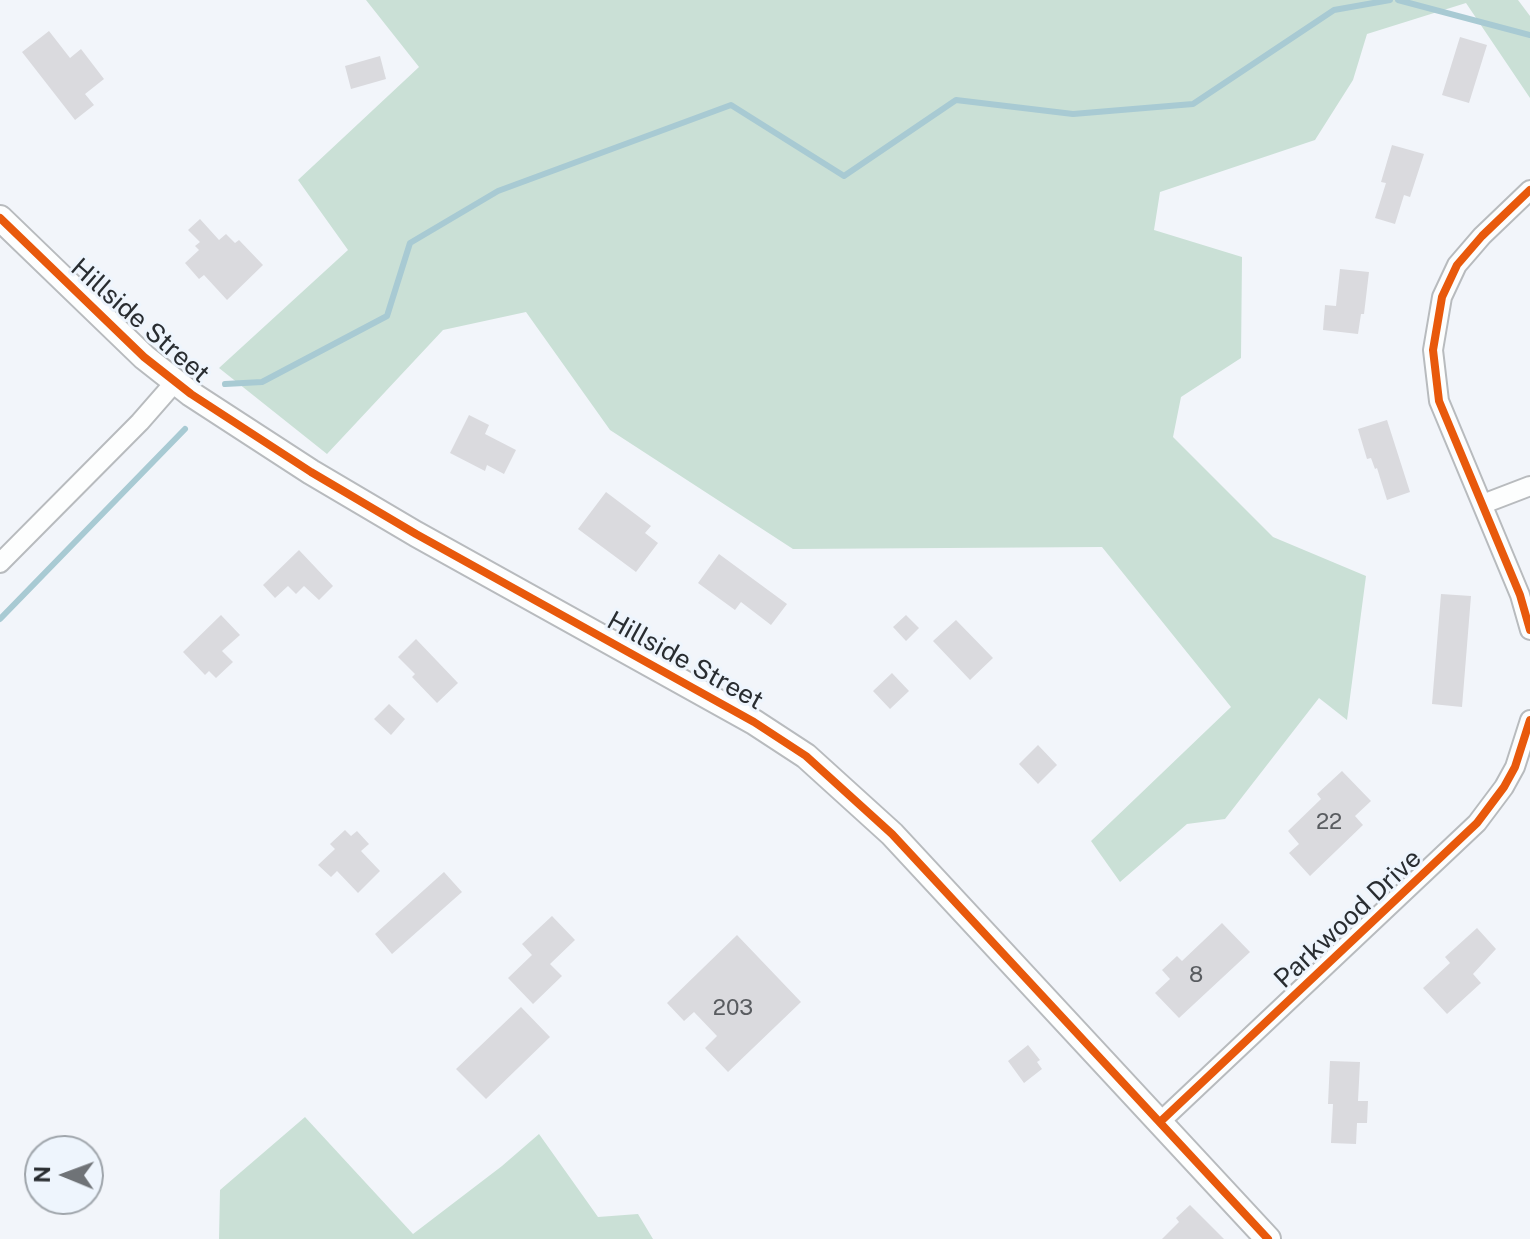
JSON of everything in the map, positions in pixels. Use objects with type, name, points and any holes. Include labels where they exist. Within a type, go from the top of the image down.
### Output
[{"type":"street","points":[[1530,190],[1457,265],[1442,297],[1435,332],[1433,367],[1439,401],[1520,595],[1530,630]]},
{"type":"street","name":"Hillside Street","points":[[0,218],[134,348],[175,382],[311,472],[763,727],[806,756],[892,834],[1268,1239]]},
{"type":"street","points":[[0,563],[140,422],[175,382]]},
{"type":"street","points":[[1483,504],[1530,486]]},
{"type":"street","name":"Parkwood Drive","points":[[1160,1122],[1477,823],[1515,767],[1530,720]]},
{"type":"green space","points":[[366,0],[1518,0],[1530,16],[1530,98],[1466,3],[1367,34],[1353,80],[1315,140],[1160,192],[1154,230],[1242,257],[1241,358],[1181,397],[1173,437],[1273,537],[1366,576],[1347,720],[1319,698],[1225,819],[1187,824],[1120,882],[1091,841],[1231,707],[1102,547],[793,549],[610,430],[526,312],[443,330],[327,454],[219,368],[348,250],[298,180],[419,67]]},
{"type":"green space","points":[[305,1117],[413,1234],[539,1134],[598,1217],[638,1214],[653,1239],[219,1239],[220,1190]]},
{"type":"building","points":[[49,31],[70,58],[81,49],[104,79],[85,94],[94,105],[75,120],[22,52]]},
{"type":"building","points":[[1460,37],[1487,45],[1469,103],[1442,95]]},
{"type":"building","points":[[380,56],[386,79],[351,89],[345,66]]},
{"type":"building","points":[[1392,145],[1424,154],[1410,197],[1404,195],[1395,224],[1375,218],[1386,183],[1381,182]]},
{"type":"building","points":[[200,219],[219,240],[226,234],[235,243],[239,240],[263,265],[227,300],[204,275],[199,279],[185,263],[199,250],[195,246],[200,242],[188,230]]},
{"type":"building","points":[[1340,269],[1369,272],[1364,314],[1361,314],[1358,334],[1323,330],[1325,305],[1336,306]]},
{"type":"building","points":[[469,415],[489,425],[485,434],[516,450],[504,474],[487,465],[485,471],[450,453]]},
{"type":"building","points":[[1387,420],[1410,492],[1387,500],[1377,468],[1371,458],[1367,459],[1358,429]]},
{"type":"building","points":[[606,492],[651,526],[645,533],[658,543],[636,572],[578,529]]},
{"type":"building","points":[[299,550],[333,586],[319,600],[304,586],[296,594],[288,586],[275,598],[263,585]]},
{"type":"building","points":[[719,554],[787,604],[771,625],[741,602],[735,610],[698,583]]},
{"type":"building","points":[[1441,594],[1471,596],[1462,707],[1432,704]]},
{"type":"building","points":[[221,615],[240,635],[222,651],[233,662],[216,678],[209,671],[205,675],[183,652]]},
{"type":"building","points":[[906,615],[919,628],[906,641],[893,627]]},
{"type":"building","points":[[956,620],[993,658],[970,680],[933,641]]},
{"type":"building","points":[[416,639],[458,683],[437,703],[398,657]]},
{"type":"building","points":[[892,673],[909,691],[890,709],[873,691]]},
{"type":"building","points":[[389,704],[405,719],[391,735],[374,719]]},
{"type":"building","points":[[1038,745],[1057,765],[1038,784],[1019,764]]},
{"type":"building","points":[[1342,771],[1371,801],[1355,816],[1363,825],[1310,876],[1289,853],[1299,844],[1288,831],[1321,799],[1317,794]]},
{"type":"building","points":[[345,830],[351,836],[357,831],[369,844],[361,851],[380,871],[358,893],[337,871],[331,877],[318,865],[335,849],[330,844]]},
{"type":"building","points":[[444,872],[462,892],[392,954],[375,934]]},
{"type":"building","points":[[552,916],[575,940],[550,964],[562,976],[533,1004],[508,978],[532,955],[522,944]]},
{"type":"building","points":[[1222,923],[1250,952],[1179,1018],[1155,993],[1170,979],[1162,970],[1177,956],[1182,961]]},
{"type":"building","points":[[1477,928],[1496,949],[1473,974],[1481,983],[1447,1014],[1423,988],[1450,963],[1445,957]]},
{"type":"building","points":[[737,935],[801,1002],[728,1072],[705,1048],[717,1036],[694,1012],[684,1021],[667,1003]]},
{"type":"building","points":[[521,1007],[550,1037],[486,1099],[456,1069]]},
{"type":"building","points":[[1028,1045],[1040,1060],[1037,1062],[1042,1069],[1024,1083],[1008,1061]]},
{"type":"building","points":[[1330,1061],[1360,1062],[1358,1101],[1368,1101],[1367,1123],[1357,1123],[1356,1144],[1331,1143],[1333,1104],[1328,1104]]},
{"type":"building","points":[[1190,1205],[1224,1239],[1162,1239],[1179,1222],[1176,1218]]},
{"type":"waterway","points":[[225,384],[262,382],[387,316],[410,243],[498,191],[731,105],[844,176],[956,100],[1073,114],[1193,104],[1334,10],[1390,0]]},
{"type":"waterway","points":[[1398,0],[1530,35]]},
{"type":"waterway","points":[[0,619],[185,429]]},
{"type":"cycle path","points":[[1530,190],[1457,265],[1442,297],[1433,350],[1439,401],[1520,595],[1530,630]]},
{"type":"cycle path","points":[[0,218],[144,357],[191,394],[311,472],[416,534],[754,722],[806,756],[892,834],[1268,1239]]},
{"type":"cycle path","points":[[1160,1122],[1477,823],[1515,767],[1530,720]]}]
